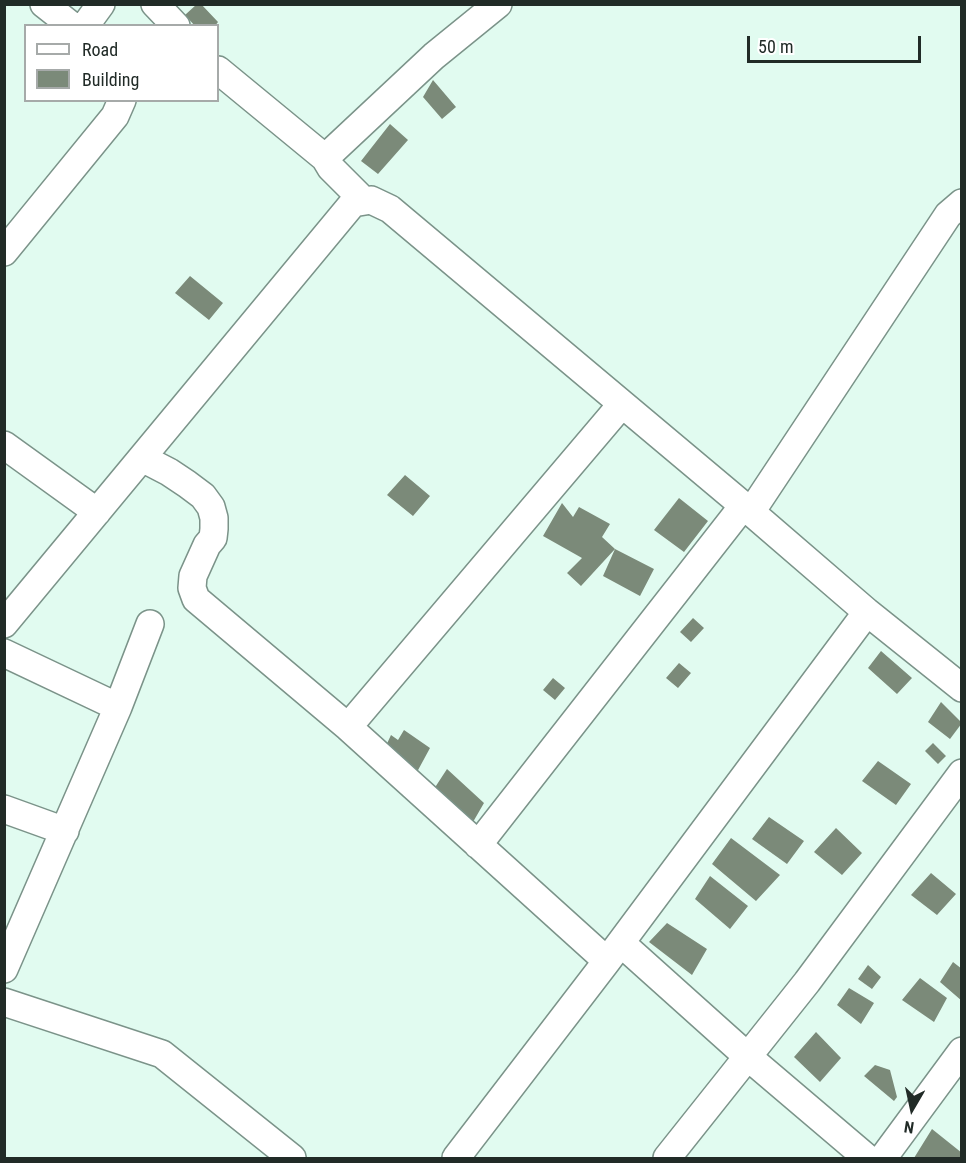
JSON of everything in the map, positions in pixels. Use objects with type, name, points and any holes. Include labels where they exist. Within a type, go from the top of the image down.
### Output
[{"type":"street","points":[[44,4],[69,24]]},
{"type":"street","points":[[86,24],[101,4]]},
{"type":"street","points":[[154,4],[174,24]]},
{"type":"street","points":[[325,158],[434,56],[498,4]]},
{"type":"street","points":[[219,71],[325,158],[331,168],[364,201]]},
{"type":"street","points":[[4,252],[115,116],[121,102]]},
{"type":"street","points":[[4,624],[353,203],[371,200],[390,209],[867,612],[962,688]]},
{"type":"street","points":[[478,845],[747,509],[948,215],[962,203]]},
{"type":"street","points":[[348,728],[622,404]]},
{"type":"street","points":[[4,445],[97,512]]},
{"type":"street","points":[[142,458],[187,484],[211,507],[214,518],[213,538],[207,545],[193,576],[192,588],[196,599],[348,728],[478,845],[747,1056],[867,1158]]},
{"type":"street","points":[[456,1158],[614,952],[867,612]]},
{"type":"street","points":[[4,969],[118,707],[150,624]]},
{"type":"street","points":[[4,653],[118,707]]},
{"type":"street","points":[[667,1158],[807,982],[962,773]]},
{"type":"street","points":[[4,810],[65,831]]},
{"type":"street","points":[[4,1002],[162,1054],[292,1158]]},
{"type":"street","points":[[883,1158],[962,1052]]},
{"type":"building","points":[[197,4],[201,4],[218,22],[216,24],[193,24],[185,15]]},
{"type":"building","points":[[433,80],[456,107],[442,119],[423,97]]},
{"type":"building","points":[[390,124],[408,140],[378,174],[361,161]]},
{"type":"building","points":[[190,276],[223,303],[209,320],[175,293]]},
{"type":"building","points":[[405,475],[430,496],[413,516],[387,495]]},
{"type":"building","points":[[679,498],[708,521],[684,552],[654,530]]},
{"type":"building","points":[[562,503],[573,517],[579,507],[610,524],[602,537],[615,549],[581,586],[567,573],[582,558],[543,536]]},
{"type":"building","points":[[615,549],[654,569],[640,596],[603,576]]},
{"type":"building","points":[[693,618],[704,628],[691,642],[680,632]]},
{"type":"building","points":[[881,651],[912,678],[897,694],[868,668]]},
{"type":"building","points":[[679,663],[691,673],[678,688],[666,678]]},
{"type":"building","points":[[553,678],[565,688],[555,700],[543,690]]},
{"type":"building","points":[[941,702],[962,723],[950,739],[928,722]]},
{"type":"building","points":[[404,730],[430,748],[417,772],[384,750],[391,735],[398,740]]},
{"type":"building","points":[[933,743],[946,756],[938,764],[925,751]]},
{"type":"building","points":[[878,761],[911,784],[896,805],[862,781]]},
{"type":"building","points":[[447,769],[484,803],[473,822],[432,792]]},
{"type":"building","points":[[769,817],[804,841],[787,864],[752,839]]},
{"type":"building","points":[[836,828],[862,853],[842,875],[814,852]]},
{"type":"building","points":[[731,838],[780,875],[756,901],[712,864]]},
{"type":"building","points":[[931,873],[956,894],[937,915],[911,895]]},
{"type":"building","points":[[710,876],[748,906],[730,929],[695,899]]},
{"type":"building","points":[[667,923],[707,949],[692,975],[649,942]]},
{"type":"building","points":[[953,962],[962,969],[962,1001],[940,982]]},
{"type":"building","points":[[868,965],[881,977],[872,989],[858,979]]},
{"type":"building","points":[[920,978],[947,998],[934,1022],[902,1000]]},
{"type":"building","points":[[849,988],[874,1003],[861,1024],[837,1005]]},
{"type":"building","points":[[816,1032],[841,1058],[820,1082],[794,1057]]},
{"type":"building","points":[[875,1065],[890,1070],[897,1097],[894,1101],[864,1076]]},
{"type":"building","points":[[932,1129],[962,1153],[962,1158],[914,1158]]}]
